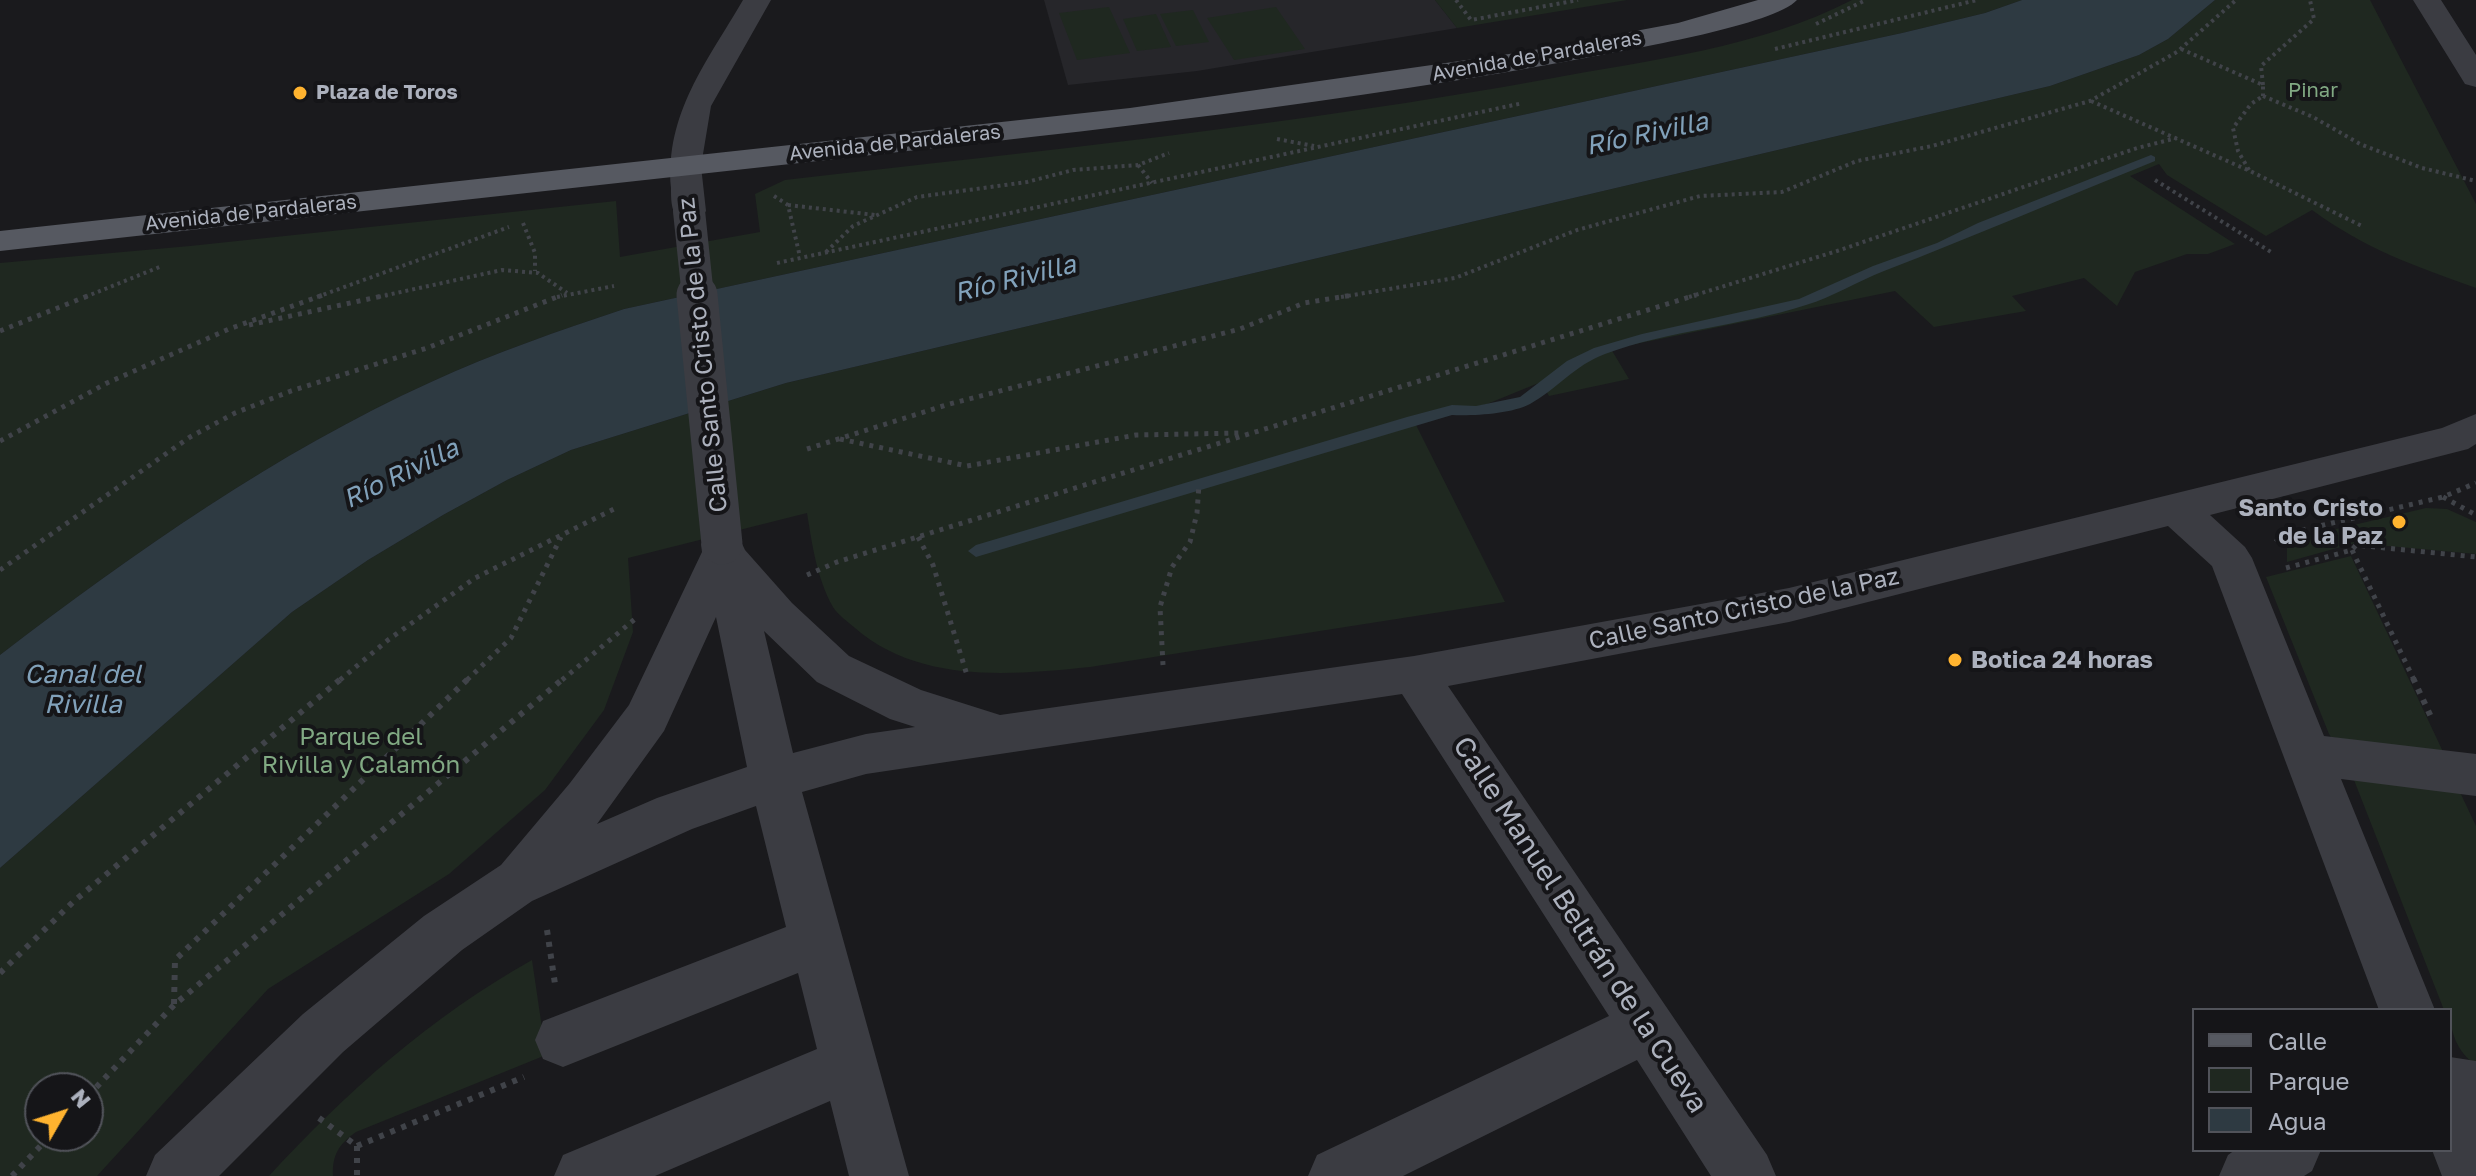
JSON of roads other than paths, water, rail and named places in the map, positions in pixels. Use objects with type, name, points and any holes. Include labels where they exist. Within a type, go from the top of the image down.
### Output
[{"type":"main road","name":"Avenida de Pardaleras","points":[[0,241],[1125,99],[1479,48],[1655,16],[1711,0]]},
{"type":"main road","name":"Avenida de Pardaleras","points":[[0,219],[1130,117],[1523,61],[1680,31],[1752,12],[1783,0]]},
{"type":"street","name":"Calle Santo Cristo de la Paz","points":[[757,0],[696,106],[686,156],[688,206],[723,549],[774,779]]},
{"type":"street","points":[[2427,0],[2463,39],[2476,78]]},
{"type":"street","name":"Calle Santo Cristo de la Paz","points":[[176,1176],[323,1033],[443,933],[514,884],[675,813],[774,779],[866,754],[1414,674],[1789,605],[2174,507],[2469,440]]},
{"type":"street","points":[[2174,507],[2230,558],[2406,1008]]},
{"type":"street","name":"Calle Santo Cristo de la Paz","points":[[723,549],[776,615],[833,669],[907,705],[999,734]]},
{"type":"street","name":"Calle Santo Cristo de la Paz","points":[[514,884],[588,798],[647,717],[723,549]]},
{"type":"street","name":"Calle Manuel Beltrán de la Cueva","points":[[1414,674],[1746,1176]]},
{"type":"street","points":[[2307,754],[2467,774]]},
{"type":"street","points":[[774,779],[879,1176]]},
{"type":"street","points":[[563,1040],[817,940]]},
{"type":"street","points":[[1338,1176],[1646,1027]]},
{"type":"street","points":[[584,1176],[849,1064]]},
{"type":"street","points":[[2452,1086],[2476,1090]]},
{"type":"street","points":[[2452,1124],[2472,1176]]},
{"type":"street","points":[[2249,1176],[2288,1152]]},
{"type":"water","name":"Canal del Rivilla","points":[[2022,0],[2215,0],[2168,39],[2139,55],[2050,86],[786,383],[571,450],[443,515],[368,560],[292,612],[0,868],[0,655],[103,578],[262,472],[373,410],[454,371],[624,309],[1902,33],[1985,13]]},
{"type":"waterway","points":[[976,551],[1407,422],[1452,410],[1476,411],[1524,401],[1572,364],[1599,351],[1642,338],[1803,302],[2151,159]]},
{"type":"place","name":"Plaza de Toros","points":[[300,93]]},
{"type":"place","name":"Santo Cristo de la Paz","points":[[2399,522]]},
{"type":"place","name":"Botica 24 horas","points":[[1955,660]]},
{"type":"park label","name":"Pinar","points":[[2313,91]]},
{"type":"park label","name":"Parque del Rivilla y Calamón","points":[[361,751]]},
{"type":"water label","name":"Río Rivilla","points":[[1647,134]]},
{"type":"water label","name":"Río Rivilla","points":[[1015,279]]},
{"type":"water label","name":"Río Rivilla","points":[[401,474]]}]
